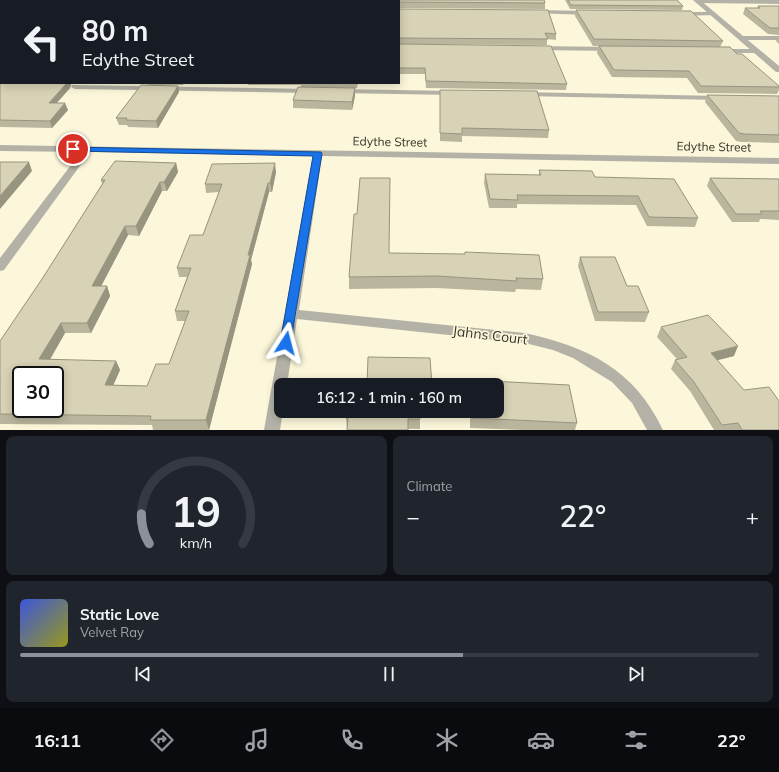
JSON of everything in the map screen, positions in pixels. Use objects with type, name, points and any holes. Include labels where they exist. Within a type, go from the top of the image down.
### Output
[{"type":"street","points":[[697,1],[779,2]]},
{"type":"street","points":[[697,1],[779,70]]},
{"type":"street","points":[[525,12],[595,13]]},
{"type":"street","points":[[674,14],[713,14]]},
{"type":"street","points":[[741,38],[779,38]]},
{"type":"street","points":[[528,48],[622,49]]},
{"type":"street","points":[[709,50],[756,51]]},
{"type":"street","points":[[75,87],[462,93]]},
{"type":"street","points":[[518,94],[732,98]]},
{"type":"street","name":"Edythe Street","points":[[0,148],[779,161]]},
{"type":"street","points":[[0,267],[88,149]]},
{"type":"street","points":[[272,430],[290,314],[318,154]]},
{"type":"street","name":"Jahns Court","points":[[290,314],[525,338],[556,345],[578,354],[617,378],[637,398],[655,430]]},
{"type":"building","points":[[400,0],[544,0],[545,3],[400,2]]},
{"type":"building","points":[[568,0],[677,0],[683,6],[571,5]]},
{"type":"building","points":[[758,6],[779,6],[779,28],[770,28],[745,8],[760,8]]},
{"type":"building","points":[[400,9],[548,10],[556,34],[545,33],[548,39],[400,38]]},
{"type":"building","points":[[576,10],[691,11],[723,41],[594,39]]},
{"type":"building","points":[[400,44],[551,46],[567,84],[426,81],[425,68],[400,68]]},
{"type":"building","points":[[599,46],[730,47],[737,54],[742,54],[779,87],[701,86],[689,71],[614,70]]},
{"type":"building","points":[[0,84],[66,84],[49,103],[65,103],[50,121],[0,120]]},
{"type":"building","points":[[141,85],[178,86],[156,121],[126,120],[127,118],[116,118]]},
{"type":"building","points":[[298,87],[355,88],[352,102],[293,100]]},
{"type":"building","points":[[440,90],[537,91],[549,130],[462,128],[462,134],[440,133]]},
{"type":"building","points":[[707,95],[779,96],[779,135],[739,133]]},
{"type":"building","points":[[115,161],[176,163],[164,182],[160,182],[136,226],[125,226],[92,286],[107,286],[87,323],[61,323],[39,359],[116,361],[105,385],[147,386],[156,364],[169,364],[189,311],[175,311],[191,268],[177,268],[190,235],[203,235],[222,184],[205,184],[212,164],[275,163],[248,255],[250,255],[206,420],[150,420],[151,416],[64,415],[64,366],[12,366],[12,414],[0,414],[0,341],[42,279],[105,180],[101,180]]},
{"type":"building","points":[[0,162],[29,162],[0,196]]},
{"type":"building","points":[[539,170],[592,171],[595,177],[674,179],[698,218],[649,217],[638,196],[517,195],[518,200],[490,199],[485,174],[541,175]]},
{"type":"building","points":[[360,178],[390,178],[389,253],[465,254],[465,252],[539,255],[543,279],[516,278],[517,281],[437,276],[349,277],[354,214],[357,214]]},
{"type":"building","points":[[710,178],[779,179],[779,211],[760,211],[762,214],[736,214]]},
{"type":"building","points":[[580,257],[615,257],[627,286],[638,286],[649,312],[598,312]]},
{"type":"building","points":[[708,315],[738,346],[711,353],[744,390],[769,387],[779,401],[779,430],[742,430],[738,423],[722,425],[694,382],[675,360],[687,357],[661,327]]},
{"type":"building","points":[[368,357],[430,358],[431,378],[367,378]]},
{"type":"building","points":[[504,382],[569,385],[577,423],[472,418],[504,418]]},
{"type":"building","points":[[348,418],[420,418],[408,419],[408,430],[347,430]]},
{"type":"route","points":[[73,149],[318,154],[286,343]]}]
